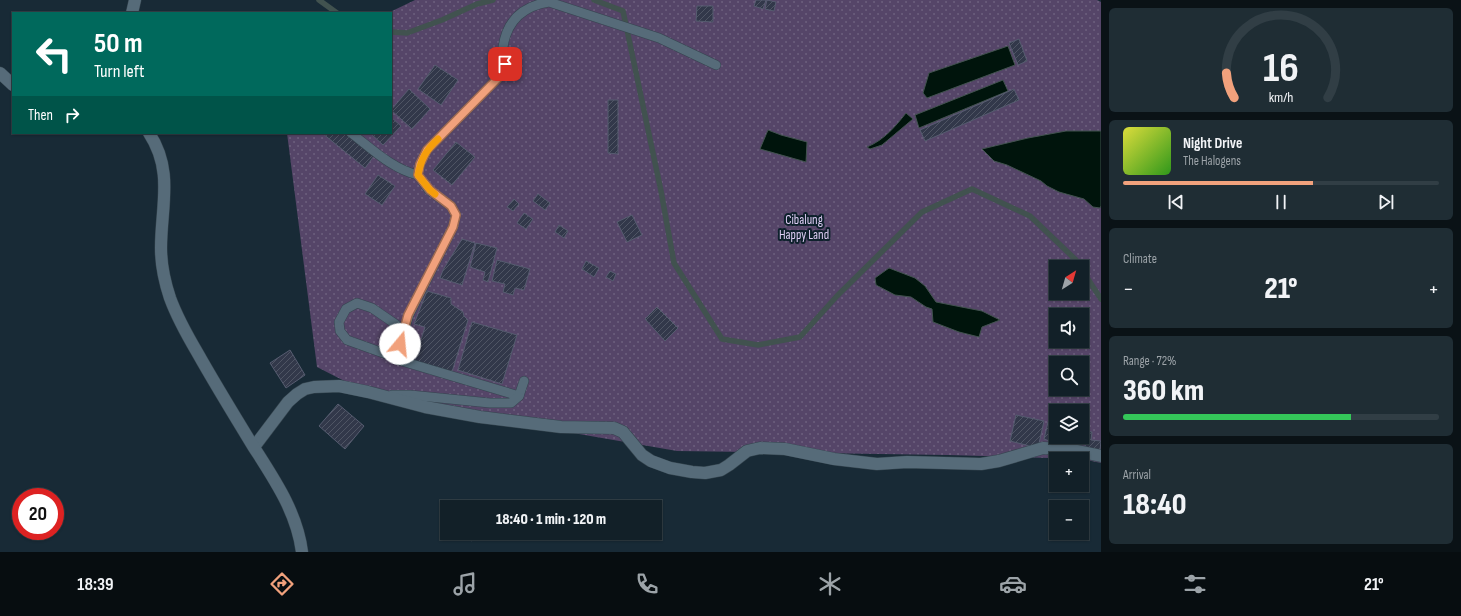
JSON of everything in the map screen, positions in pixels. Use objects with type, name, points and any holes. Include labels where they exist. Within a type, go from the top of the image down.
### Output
[{"type":"street","points":[[132,12],[135,0]]},
{"type":"street","points":[[0,73],[12,84]]},
{"type":"street","points":[[150,134],[158,148],[164,168],[164,220],[161,247],[164,273],[170,297],[179,320],[204,366],[282,492],[295,521],[302,552]]},
{"type":"street","points":[[254,448],[288,402],[297,394],[305,389],[324,386],[339,386],[383,396],[425,408],[480,417],[561,427],[614,428],[623,432],[642,455],[651,461],[670,468],[692,472],[705,473],[721,470],[746,451],[760,448],[785,449],[834,459],[877,464],[907,462],[981,464],[999,462],[1043,448],[1068,450],[1101,456]]},
{"type":"lane","points":[[418,175],[420,164],[427,150],[502,74],[505,64],[503,49],[506,33],[521,12],[535,4],[549,2],[659,38],[716,65]]},
{"type":"lane","points":[[352,134],[397,167],[408,173],[418,175],[430,190],[451,206],[456,215],[453,227],[408,315],[395,359]]},
{"type":"lane","points":[[404,330],[372,308],[357,303],[346,309],[339,322],[340,331],[347,340],[386,354],[395,359],[519,396]]},
{"type":"lane","points":[[383,396],[410,395],[490,403],[511,403],[519,396],[524,380]]},
{"type":"green space","name":"Cibalung Happy Land","points":[[415,0],[1097,0],[1101,2],[1101,463],[1089,460],[1089,452],[1049,452],[1049,458],[677,451],[527,425],[358,388],[317,367],[287,134],[392,134],[392,12],[390,12]]},
{"type":"shaded area","points":[[1008,46],[1015,65],[927,98],[923,93],[929,73]]},
{"type":"shaded area","points":[[1003,80],[1008,91],[919,128],[915,115]]},
{"type":"shaded area","points":[[906,113],[913,119],[882,145],[870,149],[867,147],[884,137]]},
{"type":"shaded area","points":[[768,130],[807,142],[806,162],[760,149]]},
{"type":"shaded area","points":[[1066,131],[1101,131],[1100,208],[1093,207],[1084,199],[1059,192],[1041,181],[1007,165],[994,161],[982,149],[1028,138]]},
{"type":"shaded area","points":[[889,268],[915,278],[925,286],[936,302],[982,311],[1000,320],[982,327],[979,337],[959,332],[933,322],[932,309],[926,307],[911,297],[895,295],[876,285],[875,278]]},
{"type":"building","points":[[756,0],[766,0],[763,9],[754,6]]},
{"type":"building","points":[[767,0],[776,2],[774,11],[765,9]]},
{"type":"building","points":[[697,6],[713,6],[713,22],[696,21]]},
{"type":"building","points":[[1019,39],[1027,61],[1018,65],[1009,43]]},
{"type":"building","points":[[435,65],[458,80],[441,105],[418,89]]},
{"type":"building","points":[[409,89],[430,109],[412,129],[392,111],[392,109]]},
{"type":"building","points":[[1014,89],[1019,100],[925,141],[920,130]]},
{"type":"building","points":[[608,100],[618,100],[618,154],[608,153]]},
{"type":"building","points":[[392,118],[401,126],[383,145],[371,134],[392,134]]},
{"type":"building","points":[[323,134],[347,134],[374,156],[365,168]]},
{"type":"building","points":[[456,142],[475,157],[452,185],[433,170]]},
{"type":"building","points":[[378,175],[395,186],[382,205],[365,194]]},
{"type":"building","points":[[538,194],[550,203],[545,210],[533,201]]},
{"type":"building","points":[[514,199],[519,204],[513,211],[507,207]]},
{"type":"building","points":[[524,213],[533,219],[526,229],[517,223]]},
{"type":"building","points":[[632,215],[642,235],[627,242],[617,222]]},
{"type":"building","points":[[559,225],[568,231],[564,238],[555,232]]},
{"type":"building","points":[[462,239],[475,243],[462,285],[440,278],[443,270]]},
{"type":"building","points":[[476,243],[497,248],[488,282],[483,280],[485,272],[470,267]]},
{"type":"building","points":[[497,260],[530,269],[524,290],[515,288],[513,295],[503,292],[505,284],[492,281]]},
{"type":"building","points":[[586,261],[599,268],[594,277],[582,269]]},
{"type":"building","points":[[610,271],[616,274],[613,281],[606,277]]},
{"type":"building","points":[[427,291],[451,298],[451,304],[463,312],[464,316],[468,320],[452,372],[414,362],[425,327],[414,324]]},
{"type":"building","points":[[657,307],[678,328],[665,341],[645,319]]},
{"type":"building","points":[[472,322],[517,335],[502,384],[458,370]]},
{"type":"building","points":[[290,350],[305,375],[286,388],[270,363]]},
{"type":"building","points":[[338,404],[364,426],[345,449],[319,426]]},
{"type":"building","points":[[1016,415],[1044,421],[1038,448],[1010,441]]},
{"type":"building","points":[[1048,422],[1049,422],[1049,441],[1044,439]]},
{"type":"building","points":[[1089,431],[1092,432],[1091,440],[1101,441],[1100,450],[1085,448],[1085,444],[1089,444]]},
{"type":"building","points":[[1065,444],[1081,444],[1080,447]]},
{"type":"waterway","points":[[319,0],[336,12]]},
{"type":"waterway","points":[[392,32],[407,33],[442,20],[477,4],[493,0]]},
{"type":"waterway","points":[[594,0],[623,11],[661,191],[674,263],[722,339],[758,345],[800,337],[837,296],[922,212],[972,189],[1030,216],[1076,260]]},
{"type":"waterway","points":[[1089,281],[1101,299]]},
{"type":"slow traffic","points":[[435,194],[418,175],[420,164],[427,150],[438,139]]},
{"type":"route","points":[[400,344],[408,315],[453,227],[456,215],[451,206],[430,190],[418,175],[420,164],[427,150],[502,74],[505,64]]}]
